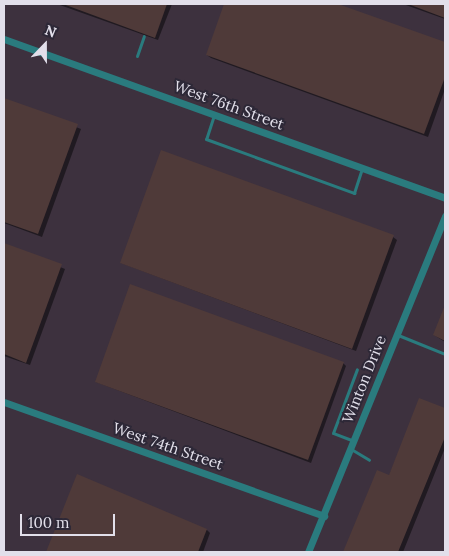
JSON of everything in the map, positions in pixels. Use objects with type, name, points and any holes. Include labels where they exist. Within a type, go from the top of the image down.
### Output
[{"type":"street","name":"West 76th Street","points":[[4,39],[445,198]]},
{"type":"street","name":"Winton Drive","points":[[308,552],[445,216]]},
{"type":"street","name":"West 74th Street","points":[[4,402],[324,516]]},
{"type":"lane","points":[[137,56],[144,36]]},
{"type":"lane","points":[[214,115],[206,139],[354,193],[362,168]]},
{"type":"lane","points":[[397,334],[445,354]]},
{"type":"lane","points":[[354,441],[333,433],[357,369]]},
{"type":"lane","points":[[351,449],[370,460]]},
{"type":"shaded area","points":[[4,4],[445,4],[445,552],[4,552]]},
{"type":"building","points":[[63,4],[167,4],[155,38]]},
{"type":"building","points":[[224,4],[338,4],[445,42],[445,77],[424,134],[206,55]]},
{"type":"building","points":[[408,4],[445,4],[445,18]]},
{"type":"building","points":[[4,98],[78,124],[38,234],[4,222]]},
{"type":"building","points":[[161,150],[394,235],[352,349],[120,263]]},
{"type":"building","points":[[4,243],[62,264],[26,363],[4,354]]},
{"type":"building","points":[[130,284],[344,362],[308,460],[95,382]]},
{"type":"building","points":[[445,305],[445,341],[433,335]]},
{"type":"building","points":[[419,398],[445,408],[445,437],[398,552],[343,552],[377,470],[389,475]]},
{"type":"building","points":[[77,474],[207,529],[198,552],[46,552]]}]
